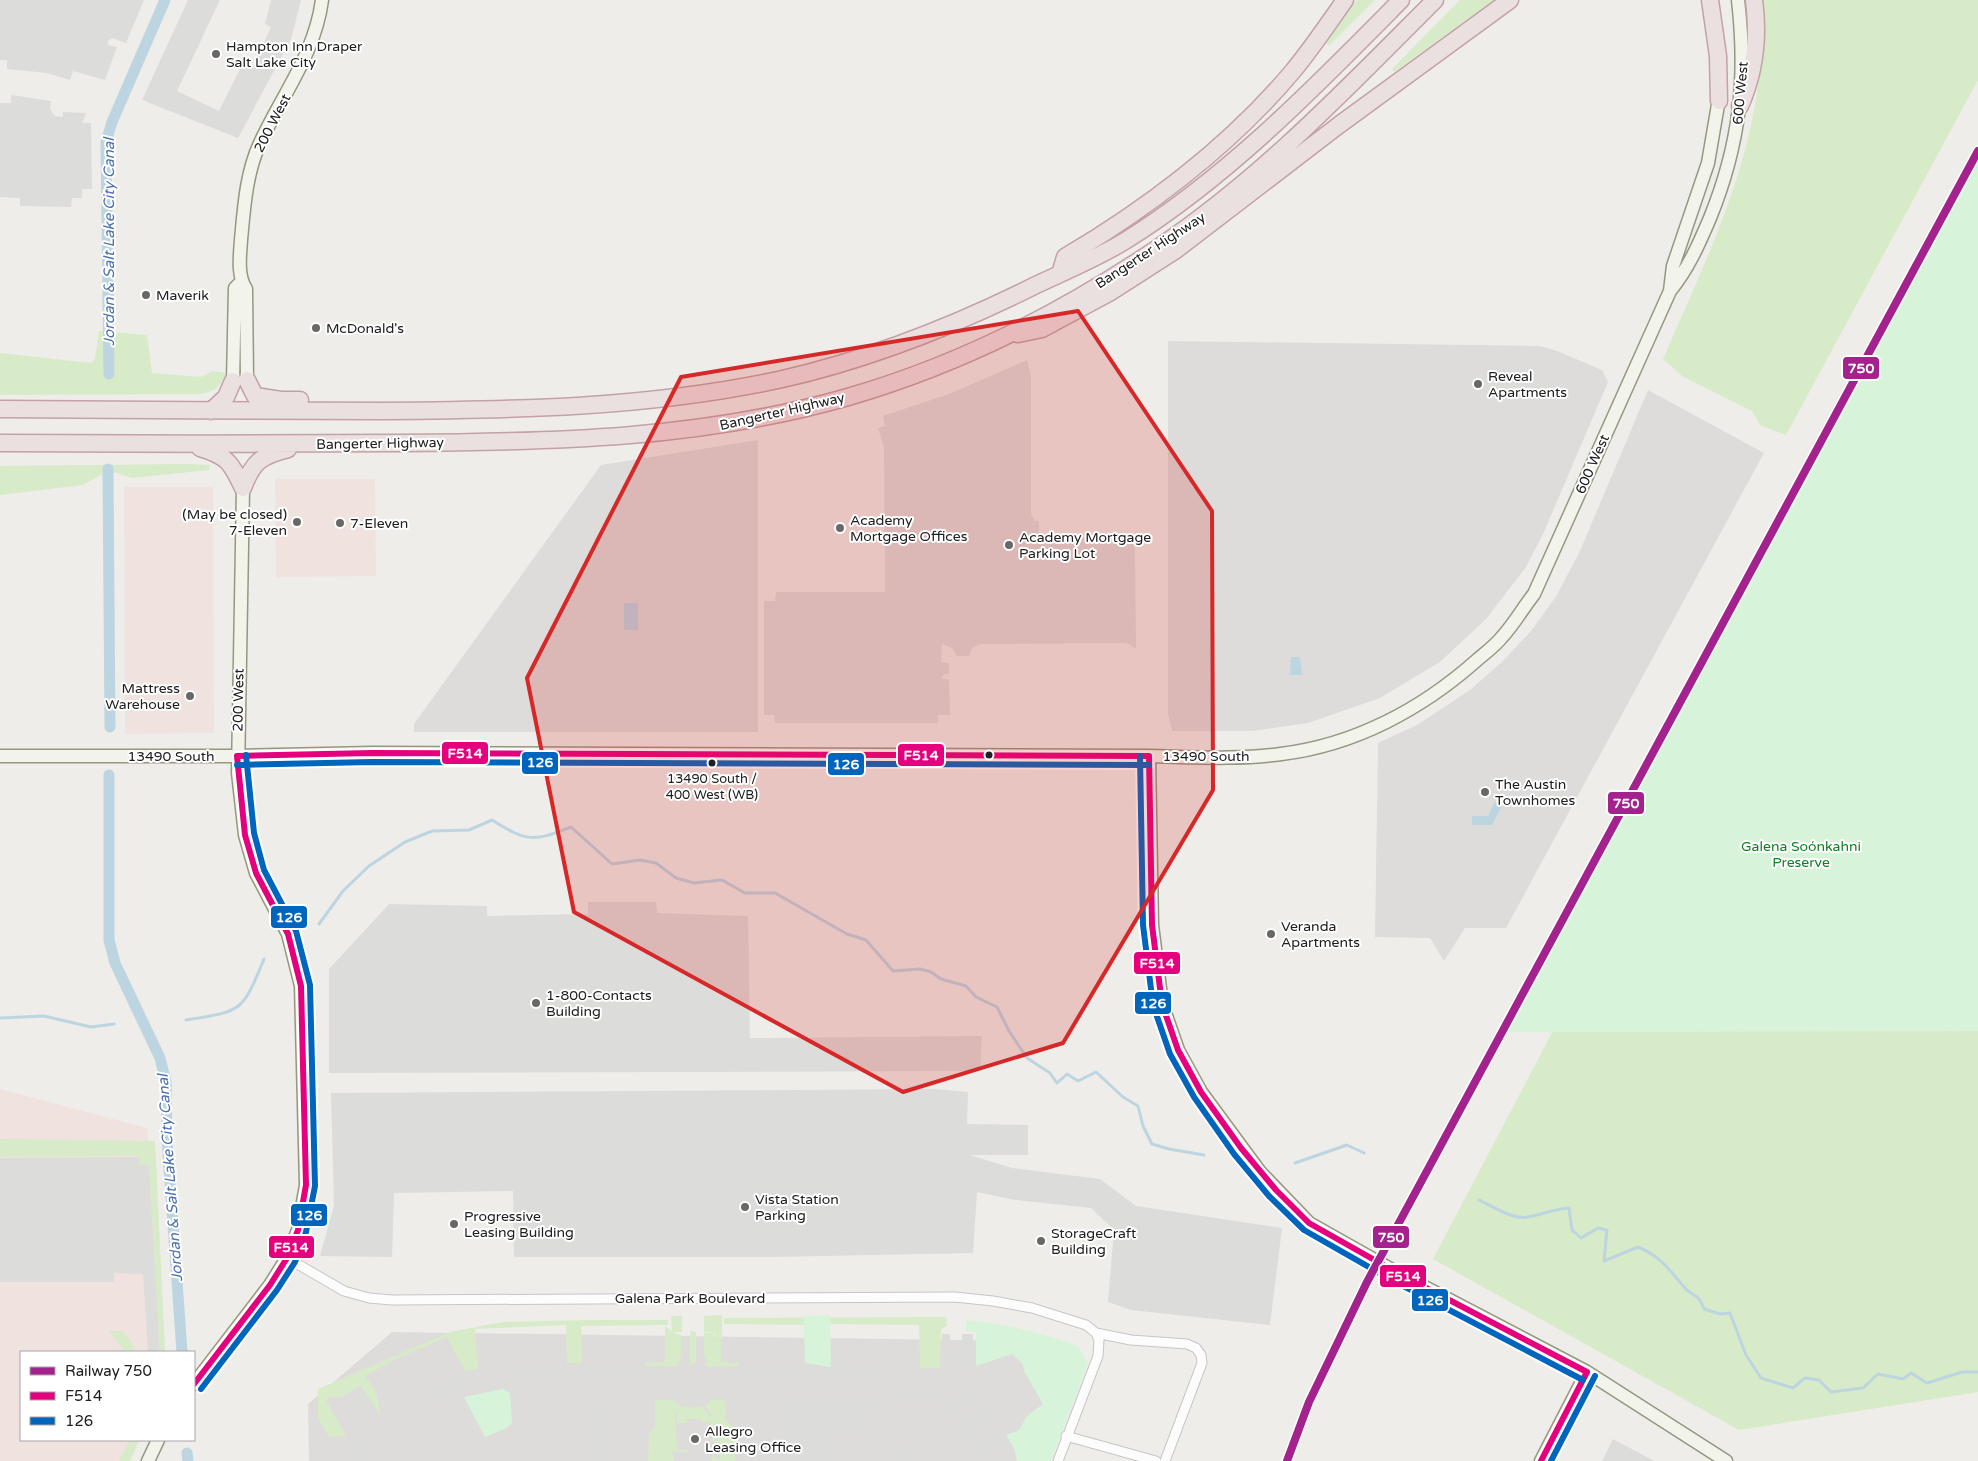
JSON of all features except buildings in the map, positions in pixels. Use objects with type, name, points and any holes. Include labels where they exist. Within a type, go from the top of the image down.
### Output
[{"type":"highway","points":[[1060,274],[1065,257],[1157,198],[1236,132],[1294,70],[1344,0]]},
{"type":"highway","name":"Bangerter Highway","points":[[0,409],[364,411],[545,409],[600,406],[731,389],[779,379],[859,358],[936,330],[1060,274],[1124,242],[1218,174],[1303,98],[1400,0]]},
{"type":"highway","name":"Bangerter Highway","points":[[0,443],[308,444],[587,440],[712,427],[756,419],[848,397],[925,372],[1006,336],[1138,262],[1217,205],[1303,132],[1435,0]]},
{"type":"highway","points":[[1006,336],[1042,329],[1109,293],[1176,250],[1339,125],[1510,0]]},
{"type":"highway","points":[[1710,0],[1718,56],[1719,101]]},
{"type":"highway","points":[[1740,106],[1748,90],[1754,60],[1756,31],[1754,0]]},
{"type":"highway","points":[[211,411],[240,380],[255,396],[281,400],[350,400],[364,411]]},
{"type":"highway","points":[[186,443],[225,457],[232,464],[243,488]]},
{"type":"highway","points":[[243,488],[249,472],[260,459],[308,444]]},
{"type":"main road","name":"200 West","points":[[240,380],[246,288],[241,282],[240,250],[249,175],[259,144],[298,74],[312,40],[322,0]]},
{"type":"main road","name":"600 West","points":[[1670,291],[1673,266],[1708,163],[1719,101],[1721,51],[1717,0]]},
{"type":"main road","name":"600 West","points":[[1506,632],[1534,594],[1670,291],[1689,263],[1718,199],[1734,144],[1740,106],[1743,51],[1738,0]]},
{"type":"main road","name":"200 West","points":[[195,1383],[270,1285],[287,1258],[300,1223],[306,1185],[301,986],[288,934],[256,873],[245,835],[237,756],[243,488]]},
{"type":"main road","name":"13490 South","points":[[0,756],[237,756],[372,753],[1149,756],[1234,758],[1283,754],[1328,745],[1368,731],[1402,715],[1466,670],[1506,632]]},
{"type":"main road","points":[[1149,756],[1152,925],[1162,1004],[1178,1050],[1201,1092],[1241,1148],[1276,1190],[1309,1223],[1394,1271],[1587,1372],[1726,1461]]},
{"type":"main road","points":[[1542,1461],[1587,1372]]},
{"type":"main road","points":[[148,1461],[158,1441]]},
{"type":"street","name":"Galena Park Boulevard","points":[[287,1258],[344,1291],[377,1298],[955,1298],[993,1301],[1032,1308],[1086,1325],[1096,1333],[1131,1340],[1186,1344],[1196,1348],[1201,1355],[1200,1373],[1165,1461]]},
{"type":"street","points":[[1058,1461],[1098,1356],[1100,1348],[1096,1333]]},
{"type":"street","points":[[1066,1436],[1156,1461]]},
{"type":"highlighted area","points":[[1078,311],[1212,511],[1213,790],[1063,1043],[903,1092],[574,912],[527,678],[681,377]]},
{"type":"shaded area","points":[[0,0],[144,0],[126,43],[112,38],[108,41],[108,45],[117,47],[105,80],[73,71],[70,80],[47,73],[7,69],[7,60],[0,60]]},
{"type":"shaded area","points":[[188,0],[220,0],[177,91],[219,111],[242,65],[252,69],[271,27],[265,24],[271,0],[301,0],[291,39],[238,138],[142,100]]},
{"type":"shaded area","points":[[11,95],[51,101],[50,109],[55,116],[63,117],[63,112],[86,113],[82,123],[91,123],[92,189],[82,189],[82,198],[72,198],[71,207],[20,206],[20,198],[0,197],[0,103],[11,103]]},
{"type":"shaded area","points":[[1168,341],[1540,346],[1602,370],[1608,382],[1544,532],[1526,567],[1486,619],[1440,662],[1380,698],[1308,723],[1252,731],[1172,731],[1168,713]]},
{"type":"shaded area","name":"Academy Mortgage Parking Lot","points":[[1027,360],[1031,376],[1031,514],[1035,521],[1039,521],[1039,534],[1032,534],[1031,537],[1133,538],[1135,552],[1136,649],[1124,643],[981,644],[973,647],[969,656],[957,656],[952,648],[942,644],[941,662],[949,663],[949,674],[944,674],[941,678],[949,680],[950,715],[938,715],[938,723],[775,723],[774,715],[764,715],[764,601],[775,601],[776,592],[885,592],[884,448],[878,428],[885,426],[883,416],[949,394]]},
{"type":"shaded area","name":"The Austin Townhomes","points":[[1648,390],[1764,453],[1506,928],[1465,928],[1444,961],[1430,938],[1375,937],[1378,743],[1417,725],[1470,690],[1503,661],[1531,631],[1557,595],[1580,551]]},
{"type":"shaded area","points":[[758,440],[758,732],[414,732],[414,724],[601,465]]},
{"type":"shaded area","points":[[275,479],[375,479],[376,576],[276,577]]},
{"type":"shaded area","points":[[124,487],[213,487],[214,733],[125,734]]},
{"type":"shaded area","points":[[588,902],[656,902],[657,913],[748,916],[750,1038],[982,1036],[980,1071],[329,1073],[329,969],[389,904],[487,906],[487,916],[588,914]]},
{"type":"shaded area","points":[[0,1089],[147,1128],[165,1351],[20,1351],[20,1441],[140,1441],[130,1461],[0,1461]]},
{"type":"shaded area","name":"Vista Station Parking","points":[[935,1089],[968,1092],[967,1124],[1028,1125],[1028,1155],[970,1155],[1012,1168],[1100,1179],[1136,1206],[1282,1228],[1270,1325],[1131,1310],[1108,1302],[1114,1230],[1091,1208],[1015,1200],[977,1192],[973,1253],[773,1257],[514,1257],[513,1191],[394,1193],[392,1257],[320,1256],[334,1206],[331,1093]]},
{"type":"shaded area","points":[[139,1157],[139,1165],[149,1165],[160,1351],[148,1351],[143,1274],[114,1273],[114,1282],[0,1282],[0,1158]]},
{"type":"shaded area","points":[[392,1332],[1035,1341],[1070,1357],[1034,1461],[309,1461],[308,1404]]},
{"type":"shaded area","points":[[942,1334],[950,1334],[951,1364],[942,1364]]},
{"type":"shaded area","points":[[962,1334],[973,1334],[973,1373],[962,1372]]},
{"type":"shaded area","points":[[517,1368],[592,1368],[592,1377],[517,1377]]},
{"type":"shaded area","points":[[594,1368],[665,1368],[665,1377],[594,1377]]},
{"type":"shaded area","points":[[718,1368],[790,1368],[790,1378],[718,1378]]},
{"type":"shaded area","points":[[794,1369],[885,1370],[885,1378],[794,1378]]},
{"type":"shaded area","points":[[460,1378],[464,1386],[428,1402],[425,1394]]},
{"type":"shaded area","points":[[361,1389],[380,1418],[371,1423],[354,1394]]},
{"type":"shaded area","points":[[706,1389],[712,1394],[704,1403],[692,1405],[677,1399],[673,1394],[680,1390],[684,1395],[693,1397],[701,1395]]},
{"type":"shaded area","points":[[894,1389],[940,1389],[940,1398],[894,1397]]},
{"type":"shaded area","points":[[969,1390],[989,1419],[982,1424],[962,1395]]},
{"type":"shaded area","points":[[949,1394],[991,1455],[984,1460],[942,1399]]},
{"type":"shaded area","points":[[872,1397],[881,1397],[881,1414],[872,1414]]},
{"type":"shaded area","points":[[538,1398],[547,1398],[547,1461],[538,1461]]},
{"type":"shaded area","points":[[852,1398],[862,1398],[862,1437],[853,1437]]},
{"type":"shaded area","points":[[778,1400],[807,1400],[808,1461],[777,1461]]},
{"type":"shaded area","points":[[817,1401],[848,1401],[849,1435],[830,1435],[830,1461],[818,1461]]},
{"type":"shaded area","points":[[598,1403],[608,1404],[608,1461],[597,1461]]},
{"type":"shaded area","points":[[991,1421],[1010,1449],[1003,1454],[984,1426]]},
{"type":"shaded area","points":[[356,1439],[366,1439],[367,1461],[356,1461]]},
{"type":"shaded area","points":[[1613,1439],[1647,1457],[1654,1461],[1602,1461]]},
{"type":"shaded area","points":[[557,1445],[566,1445],[566,1461],[557,1461]]},
{"type":"shaded area","points":[[904,1445],[913,1445],[913,1461],[904,1461]]},
{"type":"green space","points":[[1357,0],[1375,0],[1329,46],[1326,43]]},
{"type":"green space","points":[[1460,0],[1494,0],[1394,72],[1392,69]]},
{"type":"green space","points":[[1759,0],[1978,0],[1978,80],[1786,435],[1760,425],[1752,411],[1682,376],[1663,359],[1719,229],[1735,185],[1748,140],[1757,94],[1761,47]]},
{"type":"green space","name":"Galena Soónkahni Preserve","points":[[1978,159],[1978,1031],[1503,1032]]},
{"type":"green space","points":[[1978,223],[1978,1392],[1739,1430],[1433,1259]]},
{"type":"green space","points":[[99,331],[147,335],[152,373],[201,377],[212,371],[226,373],[216,388],[201,394],[0,395],[0,353],[91,363],[95,359]]},
{"type":"green space","points":[[210,465],[209,470],[132,478],[106,472],[83,485],[0,495],[0,466]]},
{"type":"green space","points":[[0,1139],[155,1141],[165,1351],[160,1351],[149,1165],[139,1165],[139,1156],[0,1157]]},
{"type":"green space","points":[[722,1315],[722,1339],[714,1340],[721,1341],[721,1362],[739,1363],[737,1366],[707,1367],[704,1354],[704,1333],[713,1333],[714,1337],[715,1333],[704,1332],[704,1316]]},
{"type":"green space","points":[[830,1315],[831,1367],[805,1363],[804,1316]]},
{"type":"green space","points":[[671,1316],[682,1316],[682,1332],[673,1332],[681,1335],[681,1354],[678,1366],[646,1366],[646,1363],[665,1362],[665,1326],[672,1331]]},
{"type":"green space","points":[[946,1317],[947,1326],[941,1329],[940,1368],[920,1368],[919,1325],[830,1324],[813,1363],[805,1363],[804,1325],[724,1324],[724,1318]]},
{"type":"green space","points":[[668,1320],[668,1325],[581,1326],[582,1363],[567,1363],[566,1325],[475,1329],[478,1369],[465,1371],[447,1337],[394,1360],[365,1376],[376,1392],[381,1416],[361,1386],[341,1397],[331,1397],[326,1400],[346,1436],[329,1437],[318,1418],[318,1389],[450,1332],[503,1322]]},
{"type":"green space","points":[[966,1320],[1023,1329],[1078,1346],[1088,1363],[1051,1461],[1017,1461],[1014,1448],[1006,1435],[1019,1430],[1026,1417],[1043,1404],[1024,1371],[1023,1364],[1012,1354],[976,1366],[976,1332],[966,1331]]},
{"type":"green space","points":[[109,1331],[123,1331],[133,1344],[134,1351],[124,1351]]},
{"type":"green space","points":[[690,1331],[696,1332],[696,1362],[690,1365]]},
{"type":"green space","points":[[503,1389],[510,1393],[512,1423],[505,1429],[485,1437],[464,1397]]},
{"type":"green space","points":[[655,1400],[673,1400],[681,1406],[678,1410],[683,1406],[695,1408],[702,1406],[710,1417],[711,1413],[704,1406],[712,1400],[725,1400],[726,1421],[735,1429],[735,1461],[712,1461],[712,1456],[719,1460],[723,1459],[720,1458],[720,1442],[713,1442],[713,1435],[710,1434],[710,1419],[709,1422],[701,1422],[701,1419],[687,1419],[687,1423],[677,1423],[676,1410],[677,1450],[687,1450],[687,1453],[672,1451],[674,1461],[648,1461],[649,1434],[655,1426]]},
{"type":"green space","points":[[129,1441],[139,1441],[130,1461],[119,1461]]},
{"type":"water","points":[[624,603],[638,603],[638,630],[624,630]]},
{"type":"water","points":[[1291,657],[1300,657],[1302,675],[1290,675]]},
{"type":"water","points":[[1499,801],[1501,808],[1492,825],[1472,825],[1472,816],[1488,816],[1494,803]]},
{"type":"waterway","name":"Jordan & Salt Lake City Canal","points":[[109,374],[106,142],[112,122],[165,0]]},
{"type":"waterway","name":"Jordan & Salt Lake City Canal","points":[[108,469],[110,727]]},
{"type":"waterway","name":"Jordan & Salt Lake City Canal","points":[[109,775],[109,940],[115,963],[160,1058],[166,1082],[167,1139],[182,1351]]},
{"type":"waterway","points":[[319,924],[343,891],[369,866],[405,842],[432,831],[469,830],[492,820],[522,836],[530,837],[548,835],[571,827],[612,864],[640,860],[656,863],[676,878],[694,883],[722,880],[745,893],[775,893],[847,934],[866,940],[893,971],[920,969],[931,972],[941,979],[966,986],[976,997],[997,1007],[1009,1031],[1027,1058],[1050,1073],[1057,1083],[1067,1074],[1078,1081],[1096,1072],[1123,1097],[1138,1106],[1143,1126],[1152,1144],[1204,1155]]},
{"type":"waterway","points":[[186,1020],[219,1014],[238,1006],[250,990],[264,959]]},
{"type":"waterway","points":[[0,1018],[44,1016],[91,1027],[114,1024]]},
{"type":"waterway","points":[[1295,1163],[1347,1145],[1364,1153]]},
{"type":"waterway","points":[[1479,1200],[1509,1215],[1521,1217],[1569,1208],[1572,1230],[1581,1238],[1598,1228],[1607,1230],[1604,1261],[1638,1247],[1646,1251],[1664,1264],[1687,1290],[1697,1297],[1704,1309],[1720,1314],[1730,1313],[1746,1355],[1761,1378],[1793,1388],[1805,1378],[1819,1380],[1831,1392],[1863,1388],[1878,1374],[1903,1379],[1911,1373],[1927,1383],[1962,1372],[1978,1372]]},
{"type":"waterway","name":"Jordan & Salt Lake City Canal","points":[[187,1453],[188,1461]]},
{"type":"rail line","name":"750","points":[[1287,1461],[1309,1402],[1367,1282],[1978,151]]},
{"type":"transit line","name":"F514","points":[[237,756],[372,753],[1149,756]]},
{"type":"transit line","name":"126","points":[[201,1389],[277,1290],[295,1262],[306,1232],[315,1186],[310,985],[296,931],[264,870],[254,833],[246,755]]},
{"type":"transit line","name":"F514","points":[[195,1383],[270,1285],[287,1258],[298,1230],[306,1185],[301,986],[288,934],[256,873],[245,835],[237,756]]},
{"type":"transit line","name":"126","points":[[1140,756],[1143,925],[1153,1005],[1170,1054],[1194,1097],[1234,1154],[1269,1196],[1304,1230],[1390,1279],[1583,1380]]},
{"type":"transit line","name":"F514","points":[[1149,756],[1152,925],[1162,1004],[1178,1050],[1201,1092],[1241,1148],[1276,1190],[1309,1223],[1394,1271],[1587,1372]]},
{"type":"transit line","name":"126","points":[[237,765],[372,762],[1149,765]]},
{"type":"transit line","name":"F514","points":[[1541,1461],[1587,1372]]},
{"type":"transit line","name":"126","points":[[1551,1461],[1595,1376]]},
{"type":"place","name":"Hampton Inn Draper Salt Lake City","points":[[216,54]]},
{"type":"place","name":"Maverik","points":[[146,295]]},
{"type":"place","name":"McDonald's","points":[[316,328]]},
{"type":"place","name":"Reveal Apartments","points":[[1478,384]]},
{"type":"place","name":"(May be closed) 7-Eleven","points":[[297,522]]},
{"type":"place","name":"7-Eleven","points":[[340,523]]},
{"type":"place","name":"Academy Mortgage Offices","points":[[840,528]]},
{"type":"place","name":"Academy Mortgage Parking Lot","points":[[1009,545]]},
{"type":"place","name":"Mattress Warehouse","points":[[190,696]]},
{"type":"place","name":"13490 South / 400 West (WB)","points":[[712,763]]},
{"type":"place","name":"The Austin Townhomes","points":[[1485,792]]},
{"type":"place","name":"Veranda Apartments","points":[[1271,934]]},
{"type":"place","name":"1-800-Contacts Building","points":[[536,1003]]},
{"type":"place","name":"Vista Station Parking","points":[[745,1207]]},
{"type":"place","name":"Progressive Leasing Building","points":[[454,1224]]},
{"type":"place","name":"StorageCraft Building","points":[[1041,1241]]},
{"type":"place","name":"Allegro Leasing Office","points":[[695,1439]]}]
